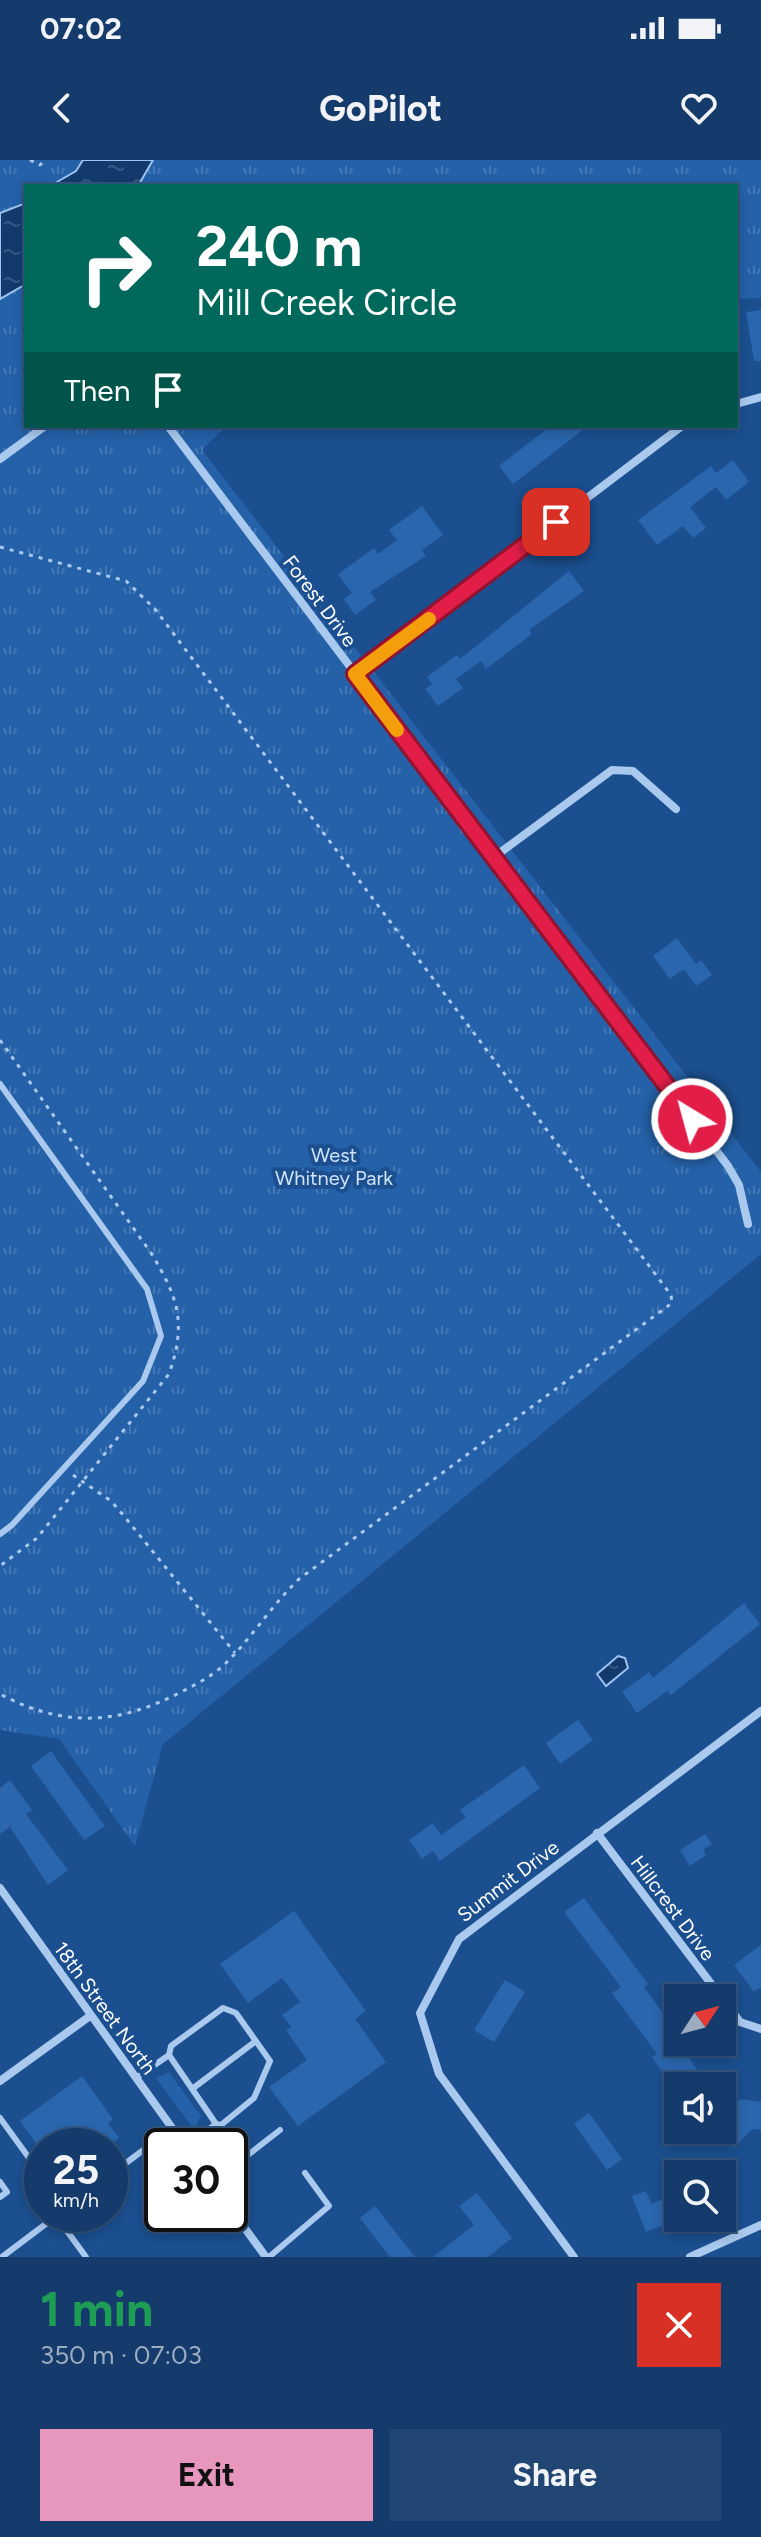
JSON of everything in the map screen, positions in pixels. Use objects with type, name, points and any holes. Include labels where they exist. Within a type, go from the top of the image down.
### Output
[{"type":"street","points":[[738,403],[761,397]]},
{"type":"street","points":[[0,459],[42,428]]},
{"type":"street","name":"Forest Drive","points":[[170,428],[728,1166],[739,1185],[748,1224]]},
{"type":"street","points":[[355,674],[679,428]]},
{"type":"street","points":[[494,857],[612,770],[633,771],[676,809]]},
{"type":"street","name":"Summit Drive","points":[[574,2257],[439,2074],[420,2013],[459,1939],[761,1711]]},
{"type":"street","name":"Hillcrest Drive","points":[[597,1833],[740,2022],[761,2029]]},
{"type":"street","name":"18th Street North","points":[[0,1888],[173,2128]]},
{"type":"street","points":[[0,2081],[90,2016]]},
{"type":"street","points":[[690,2257],[761,2225]]},
{"type":"street","points":[[248,2232],[267,2257]]},
{"type":"lane","points":[[0,1084],[147,1289],[161,1336],[143,1381],[12,1525],[0,1534]]},
{"type":"lane","points":[[136,2078],[169,2055],[171,2046],[223,2008],[236,2013],[270,2061],[254,2098],[212,2128]]},
{"type":"lane","points":[[192,2089],[256,2041]]},
{"type":"lane","points":[[169,2055],[230,2141],[248,2155],[280,2130]]},
{"type":"lane","points":[[0,2118],[24,2151]]},
{"type":"lane","points":[[267,2257],[329,2206],[305,2173]]},
{"type":"lane","points":[[0,2182],[7,2192],[0,2197]]},
{"type":"lane","points":[[2,2257],[35,2232]]},
{"type":"lane","points":[[69,2232],[86,2257]]},
{"type":"path","points":[[30,160],[40,165],[45,160]]},
{"type":"path","points":[[0,547],[106,574],[137,589],[671,1295],[672,1303],[299,1579],[271,1606],[235,1653],[200,1682],[144,1711],[103,1718],[70,1717],[27,1708],[0,1694]]},
{"type":"path","points":[[0,1040],[151,1253],[171,1286],[180,1320],[177,1352],[169,1374],[37,1538],[0,1566]]},
{"type":"path","points":[[73,1475],[111,1501],[235,1653]]},
{"type":"green space","points":[[0,160],[761,160],[761,298],[738,299],[738,184],[24,184],[24,226],[10,209],[0,213]]},
{"type":"green space","name":"West Whitney Park","points":[[24,285],[24,428],[224,428],[202,450],[761,1172],[761,1254],[163,1744],[135,1846],[59,1739],[0,1730],[0,299]]},
{"type":"green space","points":[[169,2072],[201,2116],[196,2127],[192,2127],[156,2078]]},
{"type":"water","points":[[83,160],[153,160],[139,184],[53,184],[76,171]]},
{"type":"water","points":[[24,204],[24,285],[0,299],[0,213]]},
{"type":"water","points":[[618,1656],[625,1658],[628,1668],[606,1686],[597,1674]]},
{"type":"building","points":[[761,310],[761,361],[754,361],[746,312]]},
{"type":"building","points":[[548,428],[585,428],[513,484],[499,466]]},
{"type":"building","points":[[733,460],[749,482],[726,500],[716,487],[690,507],[706,528],[693,538],[683,526],[657,545],[638,520],[711,466],[716,473]]},
{"type":"building","points":[[422,506],[443,535],[422,550],[426,556],[370,592],[376,600],[355,615],[344,599],[352,593],[338,574],[374,548],[378,554],[397,540],[389,530]]},
{"type":"building","points":[[569,571],[584,591],[529,630],[532,634],[486,669],[481,661],[456,679],[463,688],[438,706],[425,689],[432,684],[427,677],[457,655],[460,659]]},
{"type":"building","points":[[677,938],[696,964],[701,960],[712,975],[696,986],[684,969],[670,979],[653,956]]},
{"type":"building","points":[[744,1603],[760,1624],[671,1695],[667,1691],[637,1713],[622,1692],[649,1672],[653,1678]]},
{"type":"building","points":[[578,1720],[593,1740],[560,1764],[546,1743]]},
{"type":"building","points":[[51,1751],[105,1826],[84,1840],[31,1766]]},
{"type":"building","points":[[524,1765],[540,1788],[440,1861],[433,1851],[422,1859],[409,1840],[433,1823],[441,1835],[466,1817],[460,1810]]},
{"type":"building","points":[[10,1780],[32,1810],[26,1814],[68,1870],[48,1885],[10,1827],[0,1834],[0,1788]]},
{"type":"building","points":[[705,1834],[712,1844],[703,1850],[706,1855],[690,1866],[680,1850]]},
{"type":"building","points":[[584,1898],[648,1984],[644,1987],[664,2015],[664,2056],[688,2056],[699,2072],[664,2074],[652,2057],[657,2054],[612,1993],[621,1987],[564,1912]]},
{"type":"building","points":[[294,1911],[366,2011],[355,2019],[386,2062],[298,2126],[269,2087],[307,2060],[286,2030],[291,2027],[282,2015],[300,2002],[282,1978],[248,2003],[220,1964]]},
{"type":"building","points":[[761,1945],[761,1987],[754,1992],[734,1965]]},
{"type":"building","points":[[505,1980],[525,1992],[494,2042],[474,2030]]},
{"type":"building","points":[[82,2076],[113,2119],[108,2123],[112,2128],[25,2128],[20,2121]]},
{"type":"building","points":[[740,2099],[761,2102],[761,2130],[752,2129],[734,2148],[730,2144],[736,2144],[736,2103]]},
{"type":"building","points":[[589,2113],[622,2159],[607,2170],[574,2124]]},
{"type":"building","points":[[646,2191],[651,2204],[664,2199],[664,2225],[646,2232],[632,2196]]},
{"type":"building","points":[[477,2193],[512,2238],[488,2257],[433,2257],[474,2225],[459,2206]]},
{"type":"building","points":[[375,2206],[415,2257],[390,2257],[360,2218]]},
{"type":"slow traffic","points":[[397,730],[355,674],[429,619]]},
{"type":"route","points":[[556,522],[355,674],[692,1119]]}]
